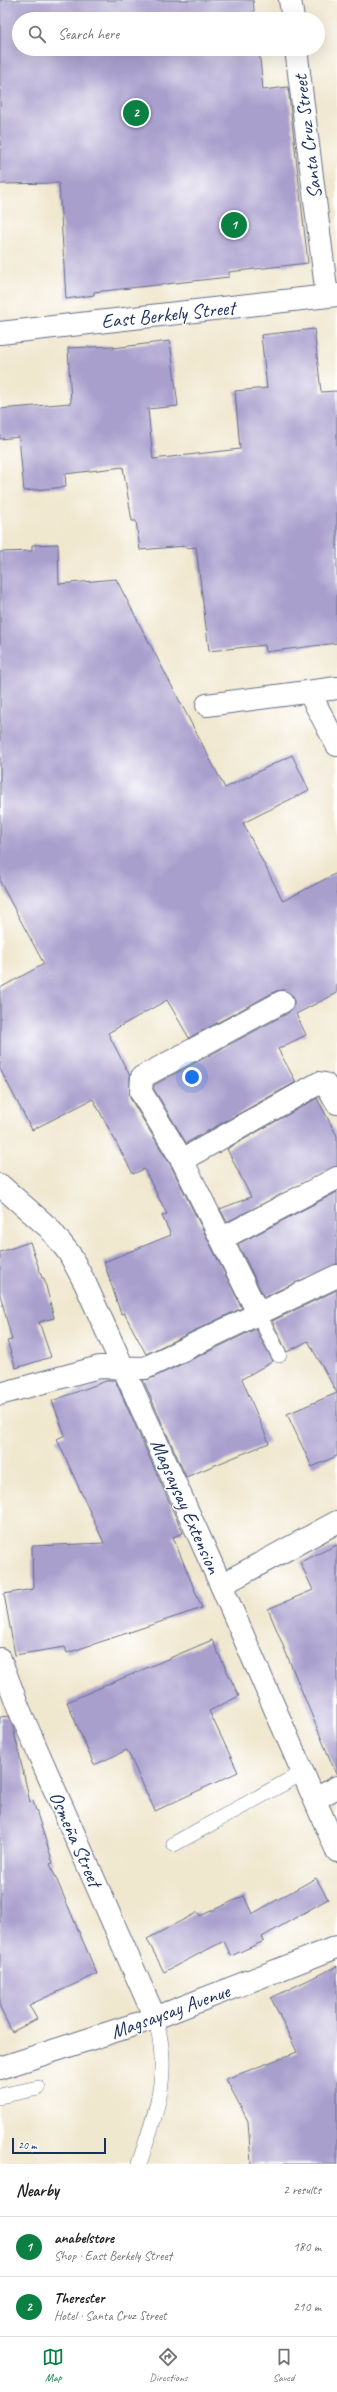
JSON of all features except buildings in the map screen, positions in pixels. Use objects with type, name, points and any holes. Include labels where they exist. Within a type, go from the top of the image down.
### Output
[{"type":"street","points":[[290,0],[292,12]]},
{"type":"street","name":"Santa Cruz Street","points":[[297,56],[332,296]]},
{"type":"street","name":"East Berkely Street","points":[[0,333],[332,296]]},
{"type":"street","points":[[207,705],[337,688]]},
{"type":"street","points":[[310,692],[337,745]]},
{"type":"street","points":[[259,1315],[182,1160],[141,1092],[142,1077],[282,1002]]},
{"type":"street","points":[[182,1160],[319,1083],[325,1084],[337,1103]]},
{"type":"street","points":[[221,1238],[337,1178]]},
{"type":"street","name":"Magsaysay Extension","points":[[0,1185],[49,1228],[69,1253],[85,1283],[316,1799],[337,1851]]},
{"type":"street","points":[[0,1394],[100,1367],[145,1368],[259,1315],[337,1276]]},
{"type":"street","points":[[221,1585],[337,1522]]},
{"type":"street","name":"Osmeña Street","points":[[0,1659],[19,1709],[155,2018]]},
{"type":"street","points":[[316,1799],[337,1787]]},
{"type":"street","name":"Magsaysay Avenue","points":[[0,2068],[155,2018],[337,1947]]},
{"type":"lane","points":[[259,1315],[279,1355]]},
{"type":"lane","points":[[174,1844],[304,1772]]},
{"type":"lane","points":[[139,2164],[156,2112],[162,2086],[164,2062],[162,2040],[155,2018]]},
{"type":"lane","points":[[0,2096],[38,2088]]},
{"type":"place","name":"Therester","points":[[136,113]]},
{"type":"place","name":"anabelstore","points":[[234,225]]}]
